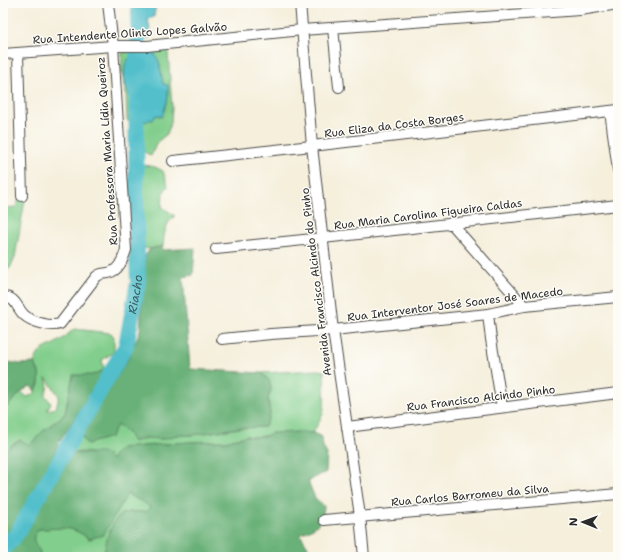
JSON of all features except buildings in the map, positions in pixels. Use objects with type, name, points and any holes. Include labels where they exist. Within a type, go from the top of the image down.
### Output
[{"type":"street","name":"Rua Professora Maria Lídia Queiroz","points":[[3,296],[14,300],[22,313],[29,318],[52,325],[60,324],[99,274],[112,272],[117,268],[121,263],[126,250],[114,83],[113,46],[108,3]]},
{"type":"street","name":"Avenida Francisco Alcindo do Pinho","points":[[300,3],[312,146],[333,330],[360,516],[364,557]]},
{"type":"street","name":"Rua Intendente Olinto Lopes Galvão","points":[[3,54],[113,46],[147,46],[302,30],[580,10],[618,4]]},
{"type":"street","points":[[333,28],[340,87]]},
{"type":"street","points":[[18,53],[22,196]]},
{"type":"street","points":[[614,111],[618,170]]},
{"type":"street","name":"Rua Eliza da Costa Borges","points":[[173,161],[614,111]]},
{"type":"street","name":"Rua Maria Carolina Figueira Caldas","points":[[216,248],[323,238],[618,205]]},
{"type":"street","points":[[451,223],[524,306]]},
{"type":"street","name":"Rua Interventor José Soares de Macedo","points":[[222,339],[333,330],[488,314],[524,306],[618,297]]},
{"type":"street","points":[[488,314],[502,407]]},
{"type":"street","name":"Rua Francisco Alcindo Pinho","points":[[347,427],[618,393]]},
{"type":"street","name":"Rua Carlos Barromeu da Silva","points":[[324,520],[618,494]]},
{"type":"green space","points":[[159,47],[168,52],[172,107],[171,122],[167,134],[157,142],[151,156],[143,151],[142,134],[127,120],[126,94],[121,70],[122,53],[130,50]]},
{"type":"green space","points":[[144,165],[155,167],[163,171],[168,186],[163,193],[162,207],[175,216],[167,225],[163,246],[150,249],[133,246],[129,169]]},
{"type":"green space","points":[[19,199],[25,200],[15,257],[10,268],[3,274],[3,208],[16,207]]},
{"type":"green space","points":[[163,246],[162,250],[195,248],[193,275],[183,277],[190,369],[261,373],[269,380],[271,389],[268,399],[270,414],[265,427],[239,428],[192,435],[176,435],[164,439],[145,438],[133,442],[128,433],[117,425],[111,437],[87,444],[82,437],[84,429],[128,359],[140,331],[145,256],[150,249]]},
{"type":"green space","points":[[74,329],[111,333],[114,337],[114,352],[102,360],[104,370],[92,375],[67,400],[65,414],[43,431],[30,445],[3,454],[3,411],[21,392],[27,397],[34,394],[39,385],[39,371],[34,363],[36,358],[41,351],[61,340]],"holes":[[[46,378],[59,396],[56,408],[47,410],[51,403],[45,395],[48,387]]]},
{"type":"green space","points":[[3,361],[20,364],[34,363],[38,370],[39,383],[35,391],[30,386],[21,392],[3,411]]},
{"type":"green space","points":[[104,370],[60,440],[50,463],[14,527],[3,539],[3,454],[10,446],[20,440],[30,445],[43,431],[65,414],[73,375],[92,375]]},
{"type":"green space","points":[[317,370],[325,371],[324,408],[320,421],[313,433],[272,433],[265,436],[246,436],[225,441],[189,442],[121,448],[112,460],[109,457],[84,452],[68,453],[73,445],[82,437],[87,444],[117,425],[128,433],[134,442],[145,438],[164,439],[176,435],[192,435],[239,428],[264,427],[270,414],[268,399],[271,389],[269,380],[261,373]]},
{"type":"green space","points":[[272,433],[313,433],[322,437],[323,447],[327,454],[326,472],[308,481],[315,498],[324,506],[322,517],[318,524],[300,534],[308,547],[308,557],[100,557],[105,552],[106,542],[110,530],[120,515],[129,512],[146,512],[150,507],[132,497],[128,493],[103,535],[89,539],[71,529],[39,529],[36,532],[34,540],[40,552],[39,557],[6,557],[33,517],[68,453],[105,453],[112,460],[113,456],[121,448],[189,442],[225,441],[246,436],[265,436]]},
{"type":"green space","points":[[127,492],[130,496],[142,500],[150,507],[147,512],[124,513],[116,519],[106,542],[105,552],[100,557],[39,557],[40,552],[34,540],[34,535],[39,529],[71,529],[89,539],[114,515]]},
{"type":"water","points":[[131,3],[156,3],[154,17],[148,19],[151,35],[149,38],[142,39],[136,37],[133,30]]},
{"type":"water","points":[[152,50],[159,61],[163,84],[168,85],[168,98],[162,117],[156,115],[152,121],[150,119],[146,122],[135,107],[133,96],[129,96],[125,84],[124,69],[128,60],[132,56]]},
{"type":"waterway","name":"Riacho","points":[[3,550],[17,533],[126,346],[138,282],[136,221],[137,59],[140,3]]}]
